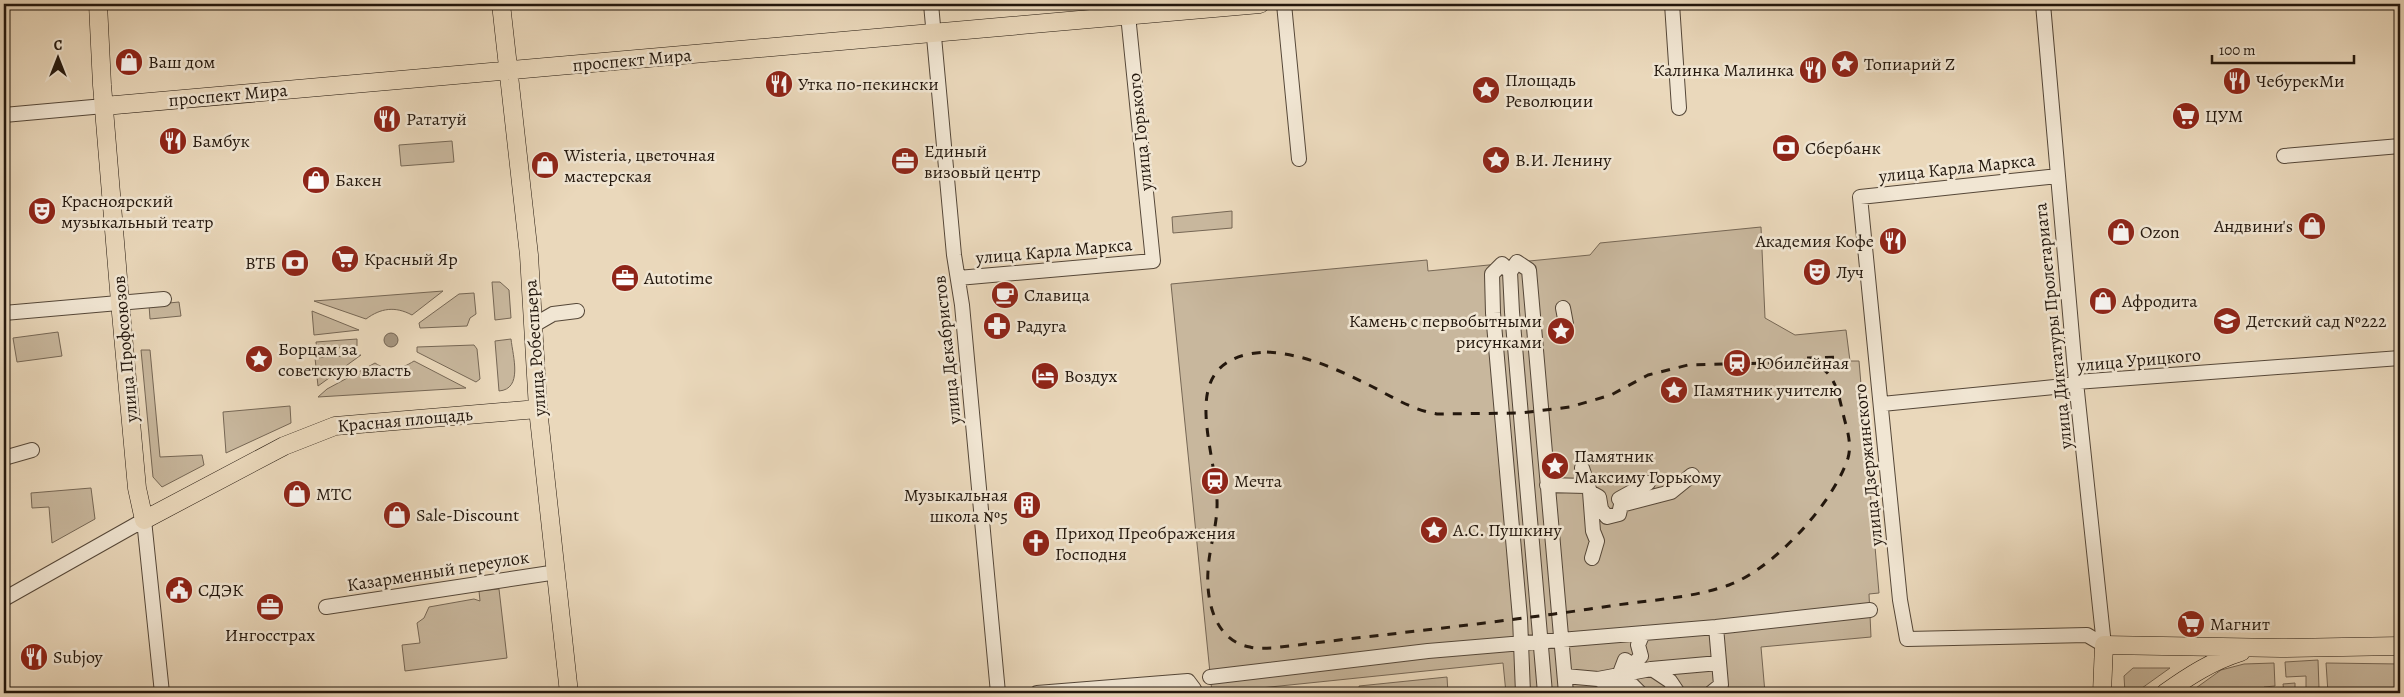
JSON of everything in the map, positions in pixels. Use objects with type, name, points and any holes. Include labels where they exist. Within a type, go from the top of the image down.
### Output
[{"type":"main road","name":"улица Профсоюзов","points":[[98,4],[104,106],[120,302],[137,488],[144,520]]},
{"type":"main road","name":"улица Робеспьера","points":[[501,4],[534,325],[538,409],[569,693]]},
{"type":"main road","name":"проспект Мира","points":[[104,106],[933,33],[1127,10],[1260,4]]},
{"type":"main road","name":"Красная площадь","points":[[144,520],[284,446],[335,426],[538,409]]},
{"type":"main road","points":[[2102,693],[2104,645],[2256,648],[2400,646]]},
{"type":"main road","points":[[2165,693],[2200,669],[2226,657],[2256,648]]},
{"type":"street","name":"улица Декабристов","points":[[931,4],[998,693]]},
{"type":"street","points":[[1284,4],[1299,159]]},
{"type":"street","points":[[1672,4],[1679,108]]},
{"type":"street","name":"улица Диктатуры Пролетариата","points":[[2043,4],[2076,382],[2104,645]]},
{"type":"street","name":"улица Горького","points":[[1127,10],[1152,261]]},
{"type":"street","name":"проспект Мира","points":[[4,115],[104,106]]},
{"type":"street","points":[[2284,156],[2400,146]]},
{"type":"street","name":"улица Карла Маркса","points":[[1860,197],[2058,176]]},
{"type":"street","name":"улица Дзержинского","points":[[1860,197],[1900,600],[1907,639],[2087,636],[2104,645]]},
{"type":"street","name":"улица Карла Маркса","points":[[958,278],[1152,261]]},
{"type":"street","points":[[1545,693],[1512,312],[1510,272],[1517,262],[1528,270],[1566,693]]},
{"type":"street","points":[[1510,272],[1502,264],[1492,274],[1493,313],[1521,642],[1523,693]]},
{"type":"street","points":[[4,313],[164,299]]},
{"type":"street","points":[[1563,308],[1566,324]]},
{"type":"street","points":[[534,325],[553,314],[577,311]]},
{"type":"street","name":"улица Урицкого","points":[[1882,404],[2064,386],[2076,382],[2400,358]]},
{"type":"street","points":[[4,458],[32,450]]},
{"type":"street","points":[[1582,468],[1592,492],[1606,517]]},
{"type":"street","points":[[1620,502],[1645,490],[1671,492],[1692,475]]},
{"type":"street","points":[[1547,485],[1619,496],[1619,514],[1606,517]]},
{"type":"street","points":[[1592,492],[1593,531],[1597,541]]},
{"type":"street","points":[[1592,558],[1606,517]]},
{"type":"street","points":[[4,599],[144,520]]},
{"type":"street","name":"улица Профсоюзов","points":[[144,520],[162,693]]},
{"type":"street","name":"Казарменный переулок","points":[[326,607],[557,572]]},
{"type":"street","points":[[1210,677],[1521,642],[1716,627],[1870,610]]},
{"type":"street","points":[[1711,693],[1721,685],[1716,627]]},
{"type":"street","points":[[1620,673],[1625,660],[1633,665],[1640,656],[1638,645],[1643,633]]},
{"type":"street","points":[[1565,676],[1598,679],[1620,673],[1719,663]]},
{"type":"street","points":[[1651,669],[1670,680],[1678,693]]},
{"type":"street","points":[[1620,673],[1640,693]]},
{"type":"street","points":[[1598,679],[1626,693]]},
{"type":"street","points":[[1037,693],[1191,687]]},
{"type":"shaded area","points":[[452,141],[454,162],[401,166],[399,145]]},
{"type":"shaded area","points":[[1232,211],[1232,228],[1173,233],[1172,217]]},
{"type":"shaded area","points":[[1761,227],[1765,318],[1795,335],[1846,330],[1850,361],[1859,361],[1879,593],[1869,594],[1871,637],[1761,647],[1765,693],[1506,693],[1503,663],[1212,693],[1171,284],[1427,260],[1428,271],[1590,255],[1600,243]]},
{"type":"shaded area","points":[[492,282],[500,282],[509,290],[511,318],[495,320]]},
{"type":"shaded area","points":[[443,291],[412,315],[394,309],[377,312],[366,319],[314,301]]},
{"type":"shaded area","points":[[474,293],[476,314],[470,318],[467,326],[420,328],[419,323],[459,294]]},
{"type":"shaded area","points":[[179,302],[181,316],[150,319],[149,305]]},
{"type":"shaded area","points":[[312,311],[359,330],[314,335]]},
{"type":"shaded area","points":[[58,332],[62,356],[17,362],[13,338]]},
{"type":"shaded area","points":[[388,333],[394,333],[398,340],[394,347],[388,347],[384,343],[384,337]]},
{"type":"shaded area","points":[[357,339],[357,346],[317,350],[316,342]]},
{"type":"shaded area","points":[[511,339],[515,371],[514,378],[511,385],[499,391],[495,341]]},
{"type":"shaded area","points":[[474,345],[477,349],[480,379],[476,382],[417,352],[417,347]]},
{"type":"shaded area","points":[[141,350],[150,350],[160,457],[202,455],[204,465],[162,487],[153,477]]},
{"type":"shaded area","points":[[361,355],[318,386],[315,358]]},
{"type":"shaded area","points":[[414,361],[466,388],[318,397],[327,389],[375,363],[385,368],[394,369]]},
{"type":"shaded area","points":[[290,406],[291,423],[226,453],[223,412]]},
{"type":"shaded area","points":[[91,488],[95,519],[52,543],[49,507],[32,508],[31,493]]},
{"type":"shaded area","points":[[499,589],[507,658],[405,671],[402,645],[420,643],[417,623],[424,618],[429,607],[474,599],[480,601],[479,591]]},
{"type":"shaded area","points":[[2318,660],[2319,688],[2306,688],[2306,676],[2286,677],[2285,662]]},
{"type":"shaded area","points":[[2274,663],[2275,686],[2264,687],[2264,693],[2189,693],[2221,670],[2244,664]]},
{"type":"shaded area","points":[[2326,663],[2400,664],[2400,693],[2328,693]]},
{"type":"shaded area","points":[[2133,668],[2170,668],[2135,693],[2125,693],[2124,676]]},
{"type":"shaded area","points":[[1447,677],[1448,693],[1360,693],[1359,686]]},
{"type":"shaded area","points":[[2295,683],[2295,692],[2320,690],[2320,693],[2284,693],[2283,684]]},
{"type":"railway","points":[[1267,352],[1295,356],[1322,364],[1412,407],[1437,414],[1521,413],[1570,407],[1611,395],[1648,375],[1688,365],[1808,362],[1826,371],[1836,386],[1848,433],[1849,454],[1840,476],[1829,495],[1799,533],[1764,565],[1729,585],[1686,596],[1526,618],[1273,648],[1253,648],[1228,637],[1215,618],[1211,607],[1208,583],[1209,562],[1217,500],[1207,429],[1206,406],[1209,386],[1219,369],[1238,357],[1267,352]]},
{"type":"railway","points":[[1807,358],[1839,357]]},
{"type":"place","name":"Ваш дом","points":[[129,62]]},
{"type":"place","name":"Топиарий Z","points":[[1845,64]]},
{"type":"place","name":"Калинка Малинка","points":[[1813,70]]},
{"type":"place","name":"ЧебурекМи","points":[[2237,81]]},
{"type":"place","name":"Утка по-пекински","points":[[779,84]]},
{"type":"place","name":"Площадь Революции","points":[[1486,90]]},
{"type":"place","name":"ЦУМ","points":[[2186,116]]},
{"type":"place","name":"Рататуй","points":[[387,119]]},
{"type":"place","name":"Бамбук","points":[[173,141]]},
{"type":"place","name":"Сбербанк","points":[[1786,148]]},
{"type":"place","name":"В.И. Ленину","points":[[1496,160]]},
{"type":"place","name":"Единый визовый центр","points":[[905,161]]},
{"type":"place","name":"Wisteria, цветочная мастерская","points":[[545,165]]},
{"type":"place","name":"Бакен","points":[[316,180]]},
{"type":"place","name":"Красноярский музыкальный театр","points":[[42,211]]},
{"type":"place","name":"Андвини's","points":[[2312,226]]},
{"type":"place","name":"Ozon","points":[[2121,232]]},
{"type":"place","name":"Академия Кофе","points":[[1893,241]]},
{"type":"place","name":"Красный Яр","points":[[345,259]]},
{"type":"place","name":"ВТБ","points":[[295,263]]},
{"type":"place","name":"Луч","points":[[1817,272]]},
{"type":"place","name":"Autotime","points":[[625,278]]},
{"type":"place","name":"Славица","points":[[1005,295]]},
{"type":"place","name":"Афродита","points":[[2103,301]]},
{"type":"place","name":"Детский сад №222","points":[[2227,321]]},
{"type":"place","name":"Радуга","points":[[997,326]]},
{"type":"place","name":"Камень с первобытными рисунками","points":[[1561,331]]},
{"type":"place","name":"Борцам за советскую власть","points":[[259,359]]},
{"type":"place","name":"Юбилейная","points":[[1737,363]]},
{"type":"place","name":"Воздух","points":[[1045,376]]},
{"type":"place","name":"Памятник учителю","points":[[1674,390]]},
{"type":"place","name":"Памятник Максиму Горькому","points":[[1555,466]]},
{"type":"place","name":"Мечта","points":[[1215,481]]},
{"type":"place","name":"МТС","points":[[297,494]]},
{"type":"place","name":"Музыкальная школа №5","points":[[1027,505]]},
{"type":"place","name":"Sale-Discount","points":[[397,515]]},
{"type":"place","name":"А.С. Пушкину","points":[[1434,530]]},
{"type":"place","name":"Приход Преображения Господня","points":[[1036,543]]},
{"type":"place","name":"СДЭК","points":[[179,590]]},
{"type":"place","name":"Ингосстрах","points":[[270,607]]},
{"type":"place","name":"Магнит","points":[[2191,624]]},
{"type":"place","name":"Subjoy","points":[[34,657]]}]
